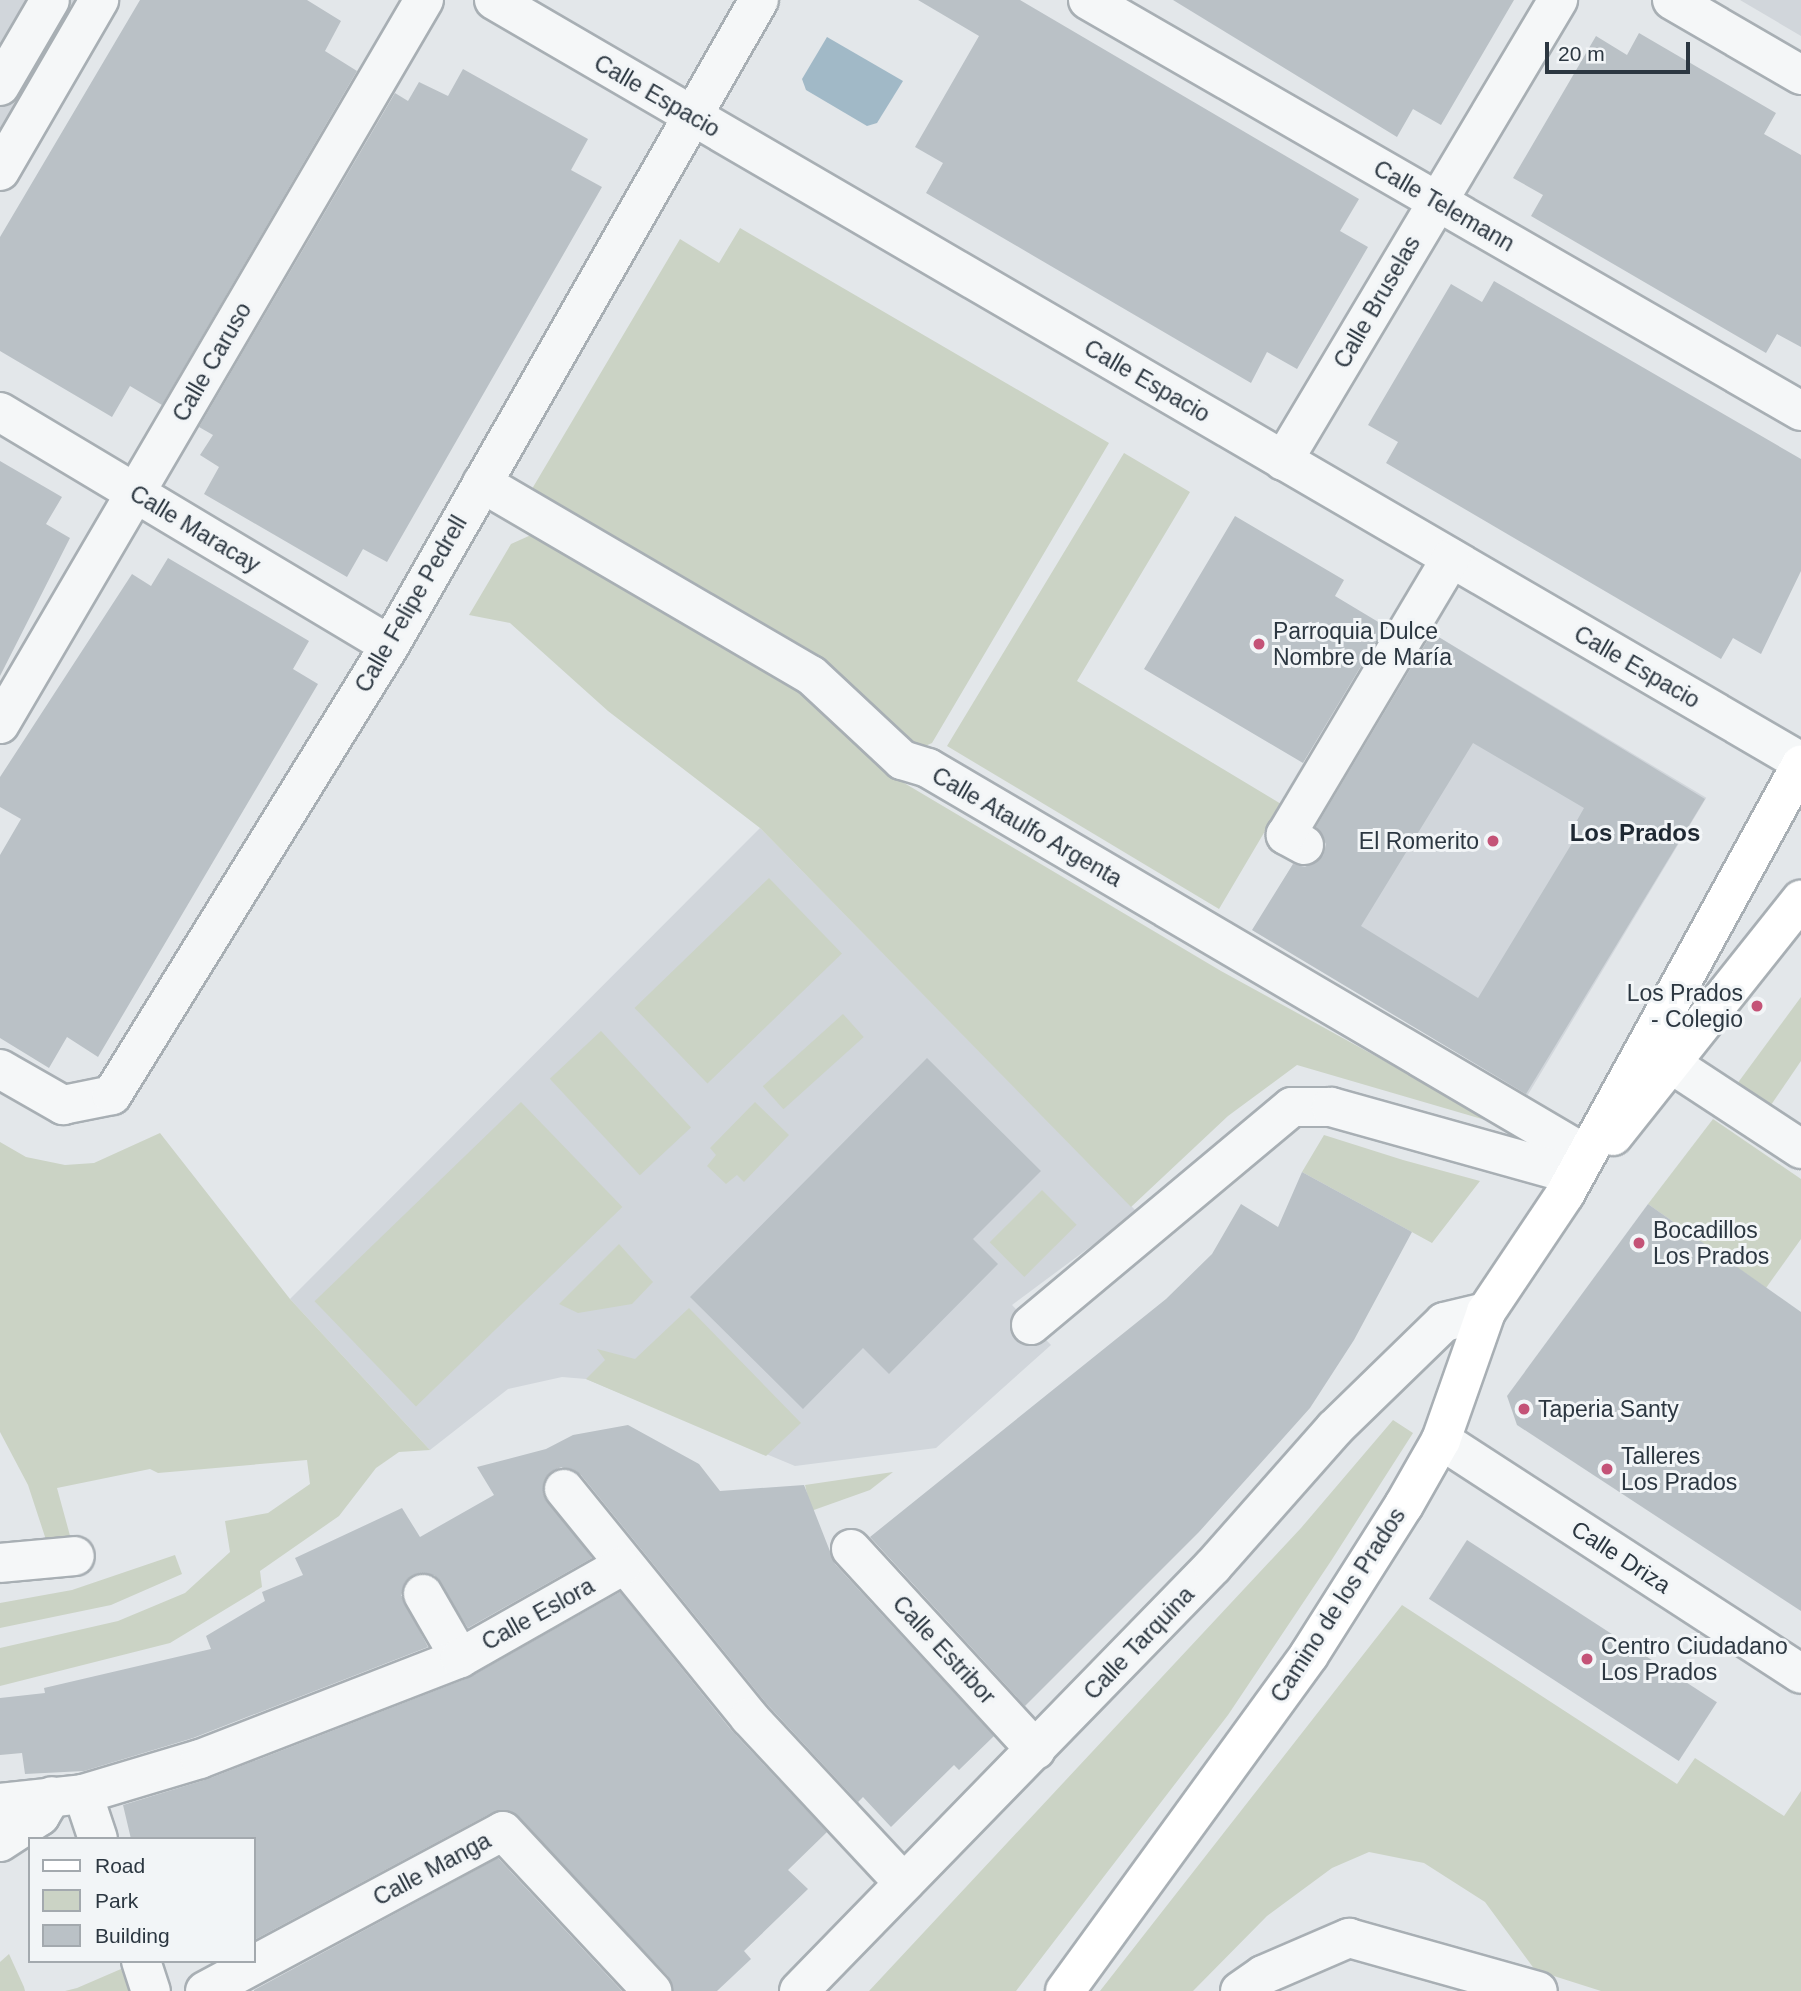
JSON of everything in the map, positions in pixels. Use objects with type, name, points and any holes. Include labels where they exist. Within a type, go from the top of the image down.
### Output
[{"type":"main road","name":"Camino de los Prados","points":[[1065,1991],[1309,1655],[1441,1440],[1486,1312],[1575,1174],[1801,764]]},
{"type":"main road","name":"Camino de los Prados","points":[[1575,1174],[1673,1065],[1801,900]]},
{"type":"street","points":[[0,86],[50,0]]},
{"type":"street","points":[[0,171],[99,0]]},
{"type":"street","name":"Calle Caruso","points":[[0,724],[424,0]]},
{"type":"street","name":"Calle Espacio","points":[[494,0],[1801,764]]},
{"type":"street","name":"Calle Felipe Pedrell","points":[[0,1069],[63,1105],[112,1095],[390,645],[759,0]]},
{"type":"street","name":"Calle Telemann","points":[[1088,0],[1801,411]]},
{"type":"street","name":"Calle Bruselas","points":[[1283,461],[1558,0]]},
{"type":"street","points":[[1672,0],[1801,75]]},
{"type":"street","name":"Calle Maracay","points":[[0,412],[390,645]]},
{"type":"street","name":"Calle Ataulfo Argenta","points":[[482,483],[811,675],[902,760],[928,768],[1575,1174]]},
{"type":"street","points":[[1304,845],[1286,835],[1451,558]]},
{"type":"street","points":[[1673,1065],[1801,1149]]},
{"type":"street","points":[[1031,1325],[1293,1107],[1331,1107],[1575,1174]]},
{"type":"street","name":"Calle Tarquina","points":[[799,1991],[1213,1566],[1334,1429],[1444,1322],[1486,1312]]},
{"type":"street","name":"Calle Driza","points":[[1441,1440],[1801,1674]]},
{"type":"street","points":[[564,1489],[599,1526],[622,1566],[749,1717],[904,1883]]},
{"type":"street","name":"Calle Estribor","points":[[851,1549],[1036,1750]]},
{"type":"street","points":[[0,1563],[75,1556]]},
{"type":"street","name":"Calle Eslora","points":[[0,1803],[68,1795],[200,1759],[460,1658],[622,1566]]},
{"type":"street","points":[[423,1594],[460,1658]]},
{"type":"street","points":[[0,1842],[68,1795],[97,1837]]},
{"type":"street","name":"Calle Manga","points":[[205,1991],[503,1831],[652,1991]]},
{"type":"street","points":[[1240,1991],[1349,1938],[1538,1991]]},
{"type":"street","points":[[142,1963],[151,1991]]},
{"type":"shaded area","points":[[0,0],[77,0],[0,130]]},
{"type":"shaded area","points":[[1740,0],[1801,0],[1801,36]]},
{"type":"shaded area","name":"El Romerito","points":[[1432,633],[1706,798],[1528,1095],[1253,930]]},
{"type":"shaded area","points":[[760,828],[1137,1212],[1012,1305],[1051,1345],[936,1448],[795,1466],[586,1379],[562,1377],[508,1389],[430,1450],[290,1299]]},
{"type":"green space","points":[[740,228],[1109,443],[932,743],[923,747],[911,749],[529,494],[680,239],[719,263]]},
{"type":"green space","points":[[1124,453],[1190,492],[1077,681],[1281,804],[1219,909],[947,746]]},
{"type":"green space","points":[[531,535],[555,543],[802,688],[889,774],[1221,971],[1499,1124],[1297,1065],[1228,1116],[1131,1207],[760,828],[608,711],[510,623],[469,615],[511,544]]},
{"type":"green space","points":[[769,878],[842,954],[707,1083],[634,1008]]},
{"type":"green space","points":[[1801,997],[1801,1061],[1771,1105],[1737,1084]]},
{"type":"green space","points":[[843,1014],[864,1037],[783,1109],[763,1086]]},
{"type":"green space","points":[[601,1031],[691,1128],[640,1175],[550,1079]]},
{"type":"green space","points":[[521,1102],[622,1207],[416,1406],[315,1301]]},
{"type":"green space","points":[[755,1102],[789,1135],[744,1182],[737,1175],[726,1184],[707,1166],[716,1155],[710,1148]]},
{"type":"green space","points":[[1713,1119],[1801,1179],[1801,1239],[1766,1288],[1648,1204]]},
{"type":"green space","points":[[160,1133],[290,1299],[430,1450],[399,1452],[376,1468],[339,1516],[260,1571],[262,1587],[170,1643],[0,1686],[0,1648],[118,1621],[185,1593],[230,1552],[225,1521],[268,1513],[310,1484],[307,1460],[158,1473],[150,1469],[57,1488],[72,1543],[49,1549],[28,1485],[0,1432],[0,1142],[26,1157],[65,1165],[94,1163]]},
{"type":"green space","points":[[1324,1135],[1480,1181],[1432,1243],[1302,1172]]},
{"type":"green space","points":[[1042,1190],[1077,1225],[1024,1277],[990,1242]]},
{"type":"green space","points":[[619,1244],[653,1282],[632,1304],[578,1313],[559,1304]]},
{"type":"green space","points":[[689,1308],[801,1423],[766,1456],[586,1379],[605,1360],[597,1349],[635,1359]]},
{"type":"green space","points":[[1393,1420],[1413,1433],[1331,1561],[1228,1715],[1016,1991],[869,1991],[1301,1528]]},
{"type":"green space","points":[[893,1472],[870,1490],[811,1511],[805,1485]]},
{"type":"green space","points":[[175,1555],[182,1574],[111,1605],[0,1628],[0,1603],[72,1590]]},
{"type":"green space","points":[[1402,1605],[1677,1784],[1695,1758],[1784,1816],[1801,1791],[1801,1991],[1601,1991],[1535,1970],[1485,1902],[1424,1863],[1369,1852],[1332,1868],[1267,1916],[1193,1991],[1100,1991]]},
{"type":"green space","points":[[9,1954],[25,1991],[0,1991],[0,1962]]},
{"type":"green space","points":[[121,1969],[130,1991],[65,1991],[77,1988]]},
{"type":"water","points":[[827,37],[903,81],[877,123],[867,126],[806,90],[802,79]]},
{"type":"building","points":[[140,0],[307,0],[341,21],[325,51],[357,71],[162,405],[130,386],[112,417],[0,351],[0,237]]},
{"type":"building","points":[[918,0],[1020,0],[1359,199],[1340,231],[1368,247],[1297,369],[1267,352],[1251,383],[926,193],[943,163],[915,147],[979,36]]},
{"type":"building","points":[[1173,0],[1514,0],[1441,125],[1413,109],[1397,137]]},
{"type":"building","points":[[1639,33],[1776,113],[1764,134],[1801,155],[1801,347],[1777,334],[1766,353],[1531,216],[1543,195],[1513,178],[1596,36],[1627,55]]},
{"type":"building","points":[[463,69],[588,139],[571,170],[602,187],[387,562],[363,549],[347,577],[204,494],[219,467],[200,455],[213,435],[199,427],[395,93],[408,101],[419,82],[448,96]]},
{"type":"building","points":[[1494,281],[1801,459],[1801,571],[1761,654],[1733,638],[1721,659],[1386,463],[1398,442],[1368,425],[1451,284],[1482,302]]},
{"type":"building","points":[[0,461],[62,497],[46,524],[70,538],[0,676]]},
{"type":"building","name":"Parroquia Dulce Nombre de María","points":[[1235,516],[1344,580],[1335,596],[1385,626],[1303,763],[1144,669]]},
{"type":"building","points":[[168,558],[309,641],[293,669],[318,684],[98,1057],[67,1037],[49,1068],[0,1038],[0,855],[21,819],[0,807],[0,777],[132,574],[151,586]]},
{"type":"building","name":"El Romerito","points":[[1432,633],[1705,799],[1526,1094],[1252,930],[1293,864],[1305,867],[1323,856],[1326,844],[1316,827]],"holes":[[[1473,743],[1584,808],[1571,831],[1577,835],[1478,998],[1361,926]]]},
{"type":"building","points":[[927,1058],[1041,1171],[973,1239],[998,1264],[889,1374],[863,1348],[803,1409],[690,1297]]},
{"type":"building","points":[[1302,1172],[1412,1232],[1354,1340],[1310,1408],[1199,1532],[1025,1706],[870,1537],[1166,1299],[1212,1254],[1241,1204],[1278,1227]]},
{"type":"building","points":[[1648,1204],[1801,1312],[1801,1611],[1517,1425],[1507,1396]]},
{"type":"building","points":[[628,1425],[699,1464],[720,1491],[804,1485],[835,1564],[994,1736],[959,1770],[954,1765],[891,1827],[863,1797],[858,1802],[766,1703],[581,1475],[561,1467],[550,1473],[543,1493],[592,1558],[468,1628],[434,1575],[413,1575],[401,1595],[428,1647],[193,1738],[84,1771],[25,1774],[22,1753],[0,1755],[0,1698],[45,1693],[44,1688],[211,1649],[206,1636],[265,1601],[262,1592],[303,1575],[295,1558],[402,1508],[420,1537],[494,1495],[477,1467],[546,1449],[573,1435]]},
{"type":"building","points":[[1467,1540],[1717,1702],[1679,1761],[1429,1599]]},
{"type":"building","points":[[620,1592],[732,1731],[827,1832],[788,1870],[808,1889],[744,1951],[751,1959],[717,1991],[673,1991],[668,1976],[511,1811],[493,1812],[256,1939],[256,1837],[131,1837],[123,1805],[208,1779],[468,1678]]},
{"type":"building","points":[[498,1858],[622,1991],[254,1991],[254,1990]]},
{"type":"place","name":"Parroquia Dulce Nombre de María","points":[[1259,644]]},
{"type":"place","name":"El Romerito","points":[[1493,841]]},
{"type":"place","name":"Los Prados - Colegio","points":[[1757,1006]]},
{"type":"place","name":"Bocadillos Los Prados","points":[[1639,1243]]},
{"type":"place","name":"Taperia Santy","points":[[1524,1409]]},
{"type":"place","name":"Talleres Los Prados","points":[[1607,1469]]},
{"type":"place","name":"Centro Ciudadano Los Prados","points":[[1587,1659]]},
{"type":"district","name":"Los Prados","points":[[1635,833]]}]
